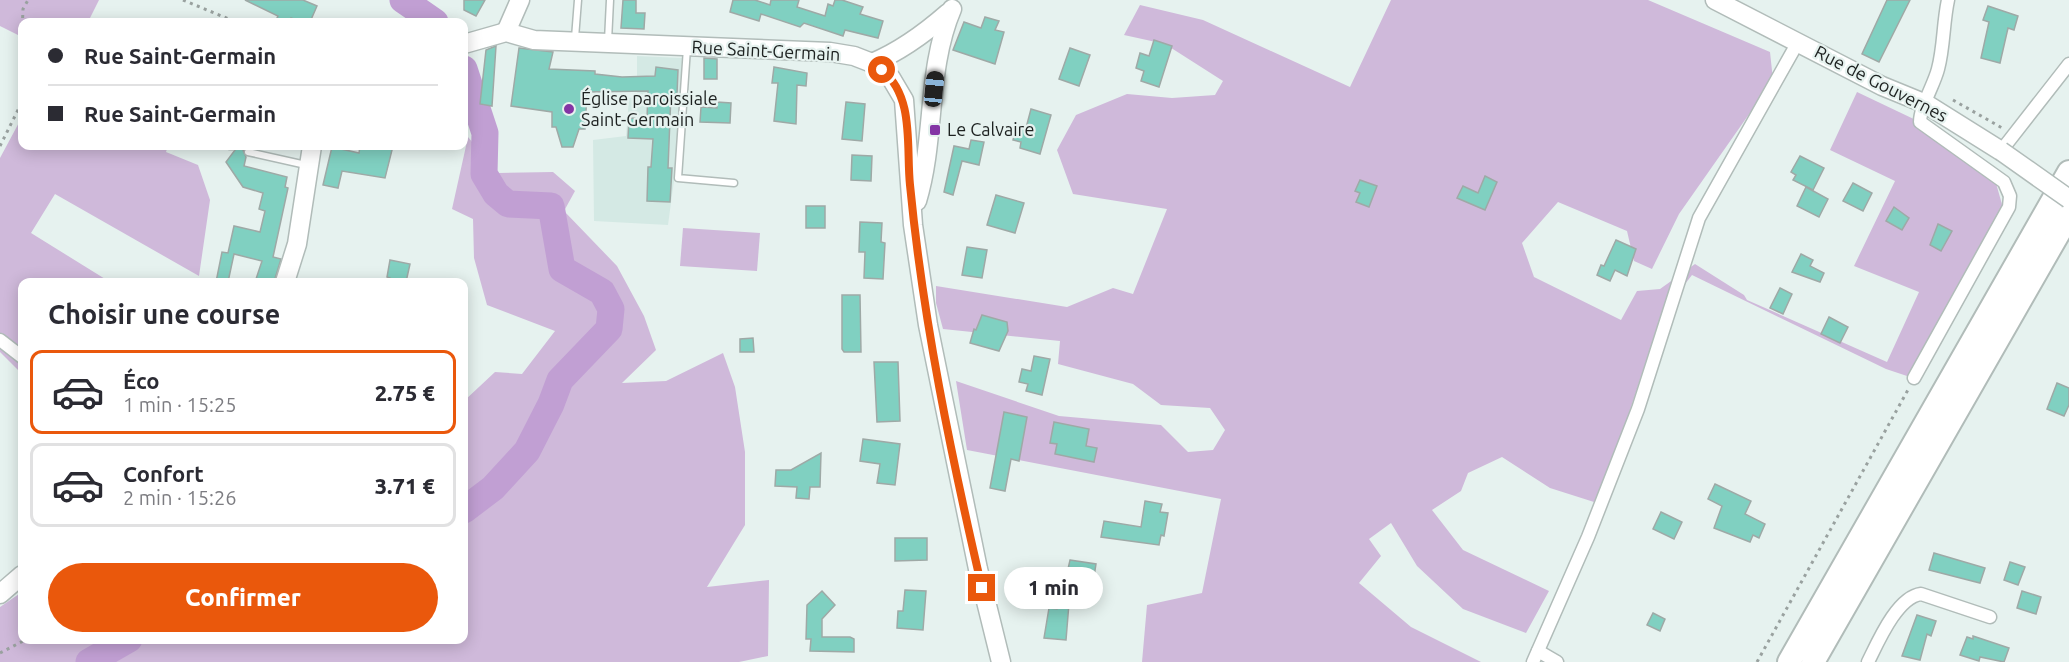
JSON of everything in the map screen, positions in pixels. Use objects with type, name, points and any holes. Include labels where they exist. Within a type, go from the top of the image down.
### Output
[{"type":"highway","points":[[1789,662],[2069,172]]},
{"type":"highway","points":[[1813,662],[2069,215]]},
{"type":"street","points":[[468,43],[506,32],[520,0]]},
{"type":"street","name":"Rue de Gouvernes","points":[[1716,0],[1882,86],[1926,104],[2069,199]]},
{"type":"street","points":[[1914,378],[2009,207],[2010,196],[2004,182],[1920,122],[1920,114],[1926,104],[1938,68],[1948,0]]},
{"type":"street","points":[[872,63],[912,43],[955,4]]},
{"type":"street","points":[[914,212],[923,172],[938,49],[955,4]]},
{"type":"street","name":"Rue Saint-Germain","points":[[506,32],[534,40],[830,52],[854,56],[872,63],[891,78],[904,100],[914,212],[913,225],[928,325],[978,569],[1001,662]]},
{"type":"street","points":[[1557,662],[1536,657],[1588,537],[1638,409],[1700,218],[1798,42]]},
{"type":"street","points":[[2001,152],[2069,64]]},
{"type":"street","points":[[286,278],[297,243],[311,150]]},
{"type":"street","points":[[0,340],[18,354]]},
{"type":"street","points":[[0,594],[18,578]]},
{"type":"street","points":[[1868,662],[1901,605],[1912,595],[1921,594],[1990,617]]},
{"type":"lane","points":[[574,42],[578,0]]},
{"type":"lane","points":[[608,44],[610,0]]},
{"type":"lane","points":[[687,47],[678,178],[734,183]]},
{"type":"lane","points":[[248,152],[308,165]]},
{"type":"path","points":[[23,18],[23,9],[28,0]]},
{"type":"path","points":[[183,0],[226,18]]},
{"type":"path","points":[[0,146],[18,110]]},
{"type":"path","points":[[1757,662],[1914,378]]},
{"type":"path","points":[[0,653],[18,644]]},
{"type":"shaded area","points":[[0,0],[99,0],[90,18],[18,18],[18,35],[0,26]]},
{"type":"shaded area","points":[[1391,0],[1648,0],[1770,52],[1773,80],[1679,214],[1652,269],[1634,261],[1627,231],[1558,202],[1522,243],[1534,277],[1621,320],[1637,291],[1660,289],[1695,264],[1744,295],[1747,300],[1887,362],[1919,292],[1854,266],[1895,181],[1830,150],[1857,92],[1920,122],[1994,176],[2003,208],[1910,377],[1886,369],[1692,275],[1661,315],[1617,450],[1594,502],[1550,488],[1502,457],[1468,473],[1461,491],[1432,510],[1463,550],[1549,591],[1526,633],[1463,609],[1417,566],[1391,523],[1369,539],[1381,556],[1359,583],[1411,627],[1481,662],[1142,662],[1147,605],[1202,593],[1221,499],[967,450],[956,381],[1059,416],[1161,425],[1188,452],[1213,450],[1225,430],[1210,408],[1161,405],[1133,384],[1058,364],[1060,341],[943,329],[936,303],[936,286],[1067,307],[1113,288],[1133,294],[1167,209],[1073,194],[1057,150],[1076,115],[1127,94],[1172,98],[1215,95],[1223,81],[1165,44],[1124,35],[1140,5],[1203,20],[1350,87]]},
{"type":"shaded area","points":[[637,56],[682,58],[675,173],[668,225],[594,221],[593,140],[626,136],[629,98],[637,97]]},
{"type":"shaded area","points":[[18,124],[18,150],[167,150],[166,152],[198,165],[210,200],[199,276],[55,194],[31,233],[104,278],[18,278],[18,370],[0,352],[0,158]]},
{"type":"shaded area","points":[[468,137],[498,173],[553,172],[575,191],[564,211],[617,266],[644,316],[656,350],[622,383],[666,381],[723,353],[735,387],[745,452],[745,525],[707,587],[769,580],[768,656],[739,662],[0,662],[0,607],[18,595],[18,644],[468,644],[468,397],[495,372],[522,374],[555,331],[487,305],[474,258],[473,219],[452,209],[465,150],[468,150]]},
{"type":"shaded area","points":[[683,228],[760,233],[757,271],[680,266]]},
{"type":"building","points":[[245,0],[303,0],[317,6],[312,18],[277,18],[278,16]]},
{"type":"building","points":[[464,0],[485,0],[476,16],[464,10]]},
{"type":"building","points":[[623,0],[636,0],[636,13],[645,13],[644,29],[621,28]]},
{"type":"building","points":[[733,0],[755,0],[770,5],[771,0],[799,0],[797,7],[825,16],[828,4],[833,6],[835,0],[842,0],[863,7],[860,14],[883,21],[878,38],[845,30],[843,36],[804,23],[800,27],[761,14],[759,21],[730,12]]},
{"type":"building","points":[[1887,0],[1910,0],[1879,62],[1862,54]]},
{"type":"building","points":[[1988,6],[2018,16],[2014,30],[2008,28],[2000,63],[1981,58],[1989,22],[1983,20]]},
{"type":"building","points":[[985,17],[999,21],[995,30],[1004,32],[995,64],[953,50],[964,22],[981,28]]},
{"type":"building","points":[[1154,40],[1172,46],[1159,87],[1141,81],[1144,71],[1136,68],[1140,53],[1149,56]]},
{"type":"building","points":[[496,46],[492,106],[480,104],[486,50]]},
{"type":"building","points":[[519,48],[553,52],[549,69],[595,71],[595,74],[622,77],[655,76],[656,67],[678,70],[677,94],[671,93],[668,168],[672,168],[670,202],[647,201],[648,167],[651,167],[653,139],[628,138],[629,118],[647,119],[648,91],[587,92],[585,129],[579,129],[573,147],[562,147],[556,127],[552,127],[552,112],[511,106]]},
{"type":"building","points":[[1070,48],[1090,55],[1079,86],[1059,79]]},
{"type":"building","points":[[704,58],[717,59],[717,79],[704,79]]},
{"type":"building","points":[[774,67],[807,73],[806,86],[797,85],[796,124],[774,121],[778,83],[772,83]]},
{"type":"building","points":[[717,102],[731,103],[730,123],[700,122],[701,107],[717,108]]},
{"type":"building","points":[[846,102],[865,104],[862,141],[842,139]]},
{"type":"building","points":[[1031,109],[1051,115],[1040,154],[1020,148],[1021,142],[1013,140],[1017,125],[1026,128]]},
{"type":"building","points":[[971,140],[984,142],[979,165],[962,161],[953,195],[944,192],[954,146],[969,149]]},
{"type":"building","points":[[235,150],[243,150],[246,157],[244,166],[287,177],[285,187],[288,188],[273,257],[281,259],[275,278],[256,278],[262,261],[234,254],[229,278],[217,278],[222,252],[228,253],[234,226],[260,232],[265,211],[259,209],[263,193],[243,187],[226,162]]},
{"type":"building","points":[[331,150],[359,153],[359,150],[392,150],[385,178],[342,171],[338,188],[323,185]]},
{"type":"building","points":[[852,155],[872,156],[871,181],[851,180]]},
{"type":"building","points":[[1800,156],[1824,168],[1813,190],[1793,180],[1796,175],[1791,172]]},
{"type":"building","points":[[1485,176],[1497,182],[1485,210],[1457,198],[1463,186],[1478,193]]},
{"type":"building","points":[[1360,180],[1377,186],[1369,207],[1356,202],[1360,193],[1355,191]]},
{"type":"building","points":[[1853,183],[1872,193],[1863,211],[1843,201]]},
{"type":"building","points":[[1806,187],[1828,199],[1819,217],[1797,206]]},
{"type":"building","points":[[996,195],[1024,203],[1015,233],[987,225]]},
{"type":"building","points":[[806,206],[825,206],[825,228],[806,228]]},
{"type":"building","points":[[1894,207],[1909,218],[1902,230],[1886,221]]},
{"type":"building","points":[[860,222],[882,223],[881,242],[885,243],[883,279],[864,278],[865,252],[859,252]]},
{"type":"building","points":[[1938,224],[1952,231],[1941,251],[1930,245]]},
{"type":"building","points":[[1616,240],[1636,249],[1627,276],[1615,270],[1610,281],[1597,275],[1601,265],[1604,266]]},
{"type":"building","points":[[967,247],[987,250],[982,278],[962,275]]},
{"type":"building","points":[[1801,254],[1813,260],[1810,266],[1824,273],[1820,282],[1792,272]]},
{"type":"building","points":[[390,260],[410,264],[407,278],[387,277]]},
{"type":"building","points":[[1780,288],[1792,294],[1783,314],[1770,308]]},
{"type":"building","points":[[842,295],[860,295],[861,352],[844,352],[842,349]]},
{"type":"building","points":[[982,315],[1007,322],[1008,331],[999,351],[970,343],[974,329],[976,330]]},
{"type":"building","points":[[1829,317],[1848,327],[1840,343],[1821,334]]},
{"type":"building","points":[[753,338],[754,352],[740,352],[740,339]]},
{"type":"building","points":[[1034,356],[1050,359],[1042,395],[1026,391],[1028,384],[1019,382],[1022,369],[1031,371]]},
{"type":"building","points":[[874,362],[898,362],[900,421],[877,422]]},
{"type":"building","points":[[2057,383],[2069,388],[2069,405],[2064,416],[2047,409]]},
{"type":"building","points":[[1004,412],[1027,417],[1019,461],[1011,459],[1005,491],[990,488]]},
{"type":"building","points":[[1054,422],[1089,429],[1086,446],[1097,448],[1094,462],[1055,454],[1057,444],[1050,443]]},
{"type":"building","points":[[863,439],[900,444],[895,485],[877,483],[880,464],[860,461]]},
{"type":"building","points":[[821,453],[820,487],[810,487],[809,499],[796,498],[797,487],[775,486],[776,470],[791,470]]},
{"type":"building","points":[[1715,484],[1751,501],[1745,514],[1765,524],[1759,538],[1753,535],[1750,542],[1714,528],[1722,506],[1708,499]]},
{"type":"building","points":[[1145,501],[1162,504],[1160,512],[1168,513],[1164,536],[1161,535],[1159,545],[1101,537],[1104,521],[1141,527]]},
{"type":"building","points":[[1661,512],[1682,522],[1674,539],[1653,529]]},
{"type":"building","points":[[895,538],[927,538],[927,560],[895,561]]},
{"type":"building","points":[[1934,553],[1985,568],[1980,583],[1929,570]]},
{"type":"building","points":[[1070,560],[1096,564],[1093,583],[1086,581],[1084,593],[1070,591],[1066,640],[1044,638],[1049,608],[1057,609],[1062,569],[1068,569]]},
{"type":"building","points":[[2010,562],[2025,567],[2018,585],[2004,580]]},
{"type":"building","points":[[905,590],[926,591],[923,630],[897,628],[898,611],[903,611]]},
{"type":"building","points":[[822,591],[835,605],[822,619],[822,637],[850,637],[854,639],[854,652],[810,651],[811,639],[806,639],[807,605]]},
{"type":"building","points":[[2022,591],[2041,597],[2036,614],[2017,608]]},
{"type":"building","points":[[1653,613],[1665,619],[1660,631],[1647,625]]},
{"type":"building","points":[[1917,615],[1936,621],[1931,636],[1927,634],[1920,660],[1902,656]]},
{"type":"building","points":[[1973,636],[2009,648],[2004,662],[1980,657],[1979,661],[1960,655],[1967,637],[1973,639]]},
{"type":"waterway","points":[[403,0],[429,18]]},
{"type":"waterway","points":[[468,81],[485,133],[484,174],[496,194],[508,204],[551,206],[562,269],[602,292],[611,309],[609,329],[560,380],[551,404],[527,451],[493,488],[468,507]]},
{"type":"waterway","points":[[89,662],[120,644]]},
{"type":"place","name":"Église paroissiale Saint-Germain","points":[[569,109]]},
{"type":"place","name":"Le Calvaire","points":[[935,130]]},
{"type":"route","points":[[882,70],[891,78],[904,100],[914,212],[913,225],[928,325],[982,588]]}]
